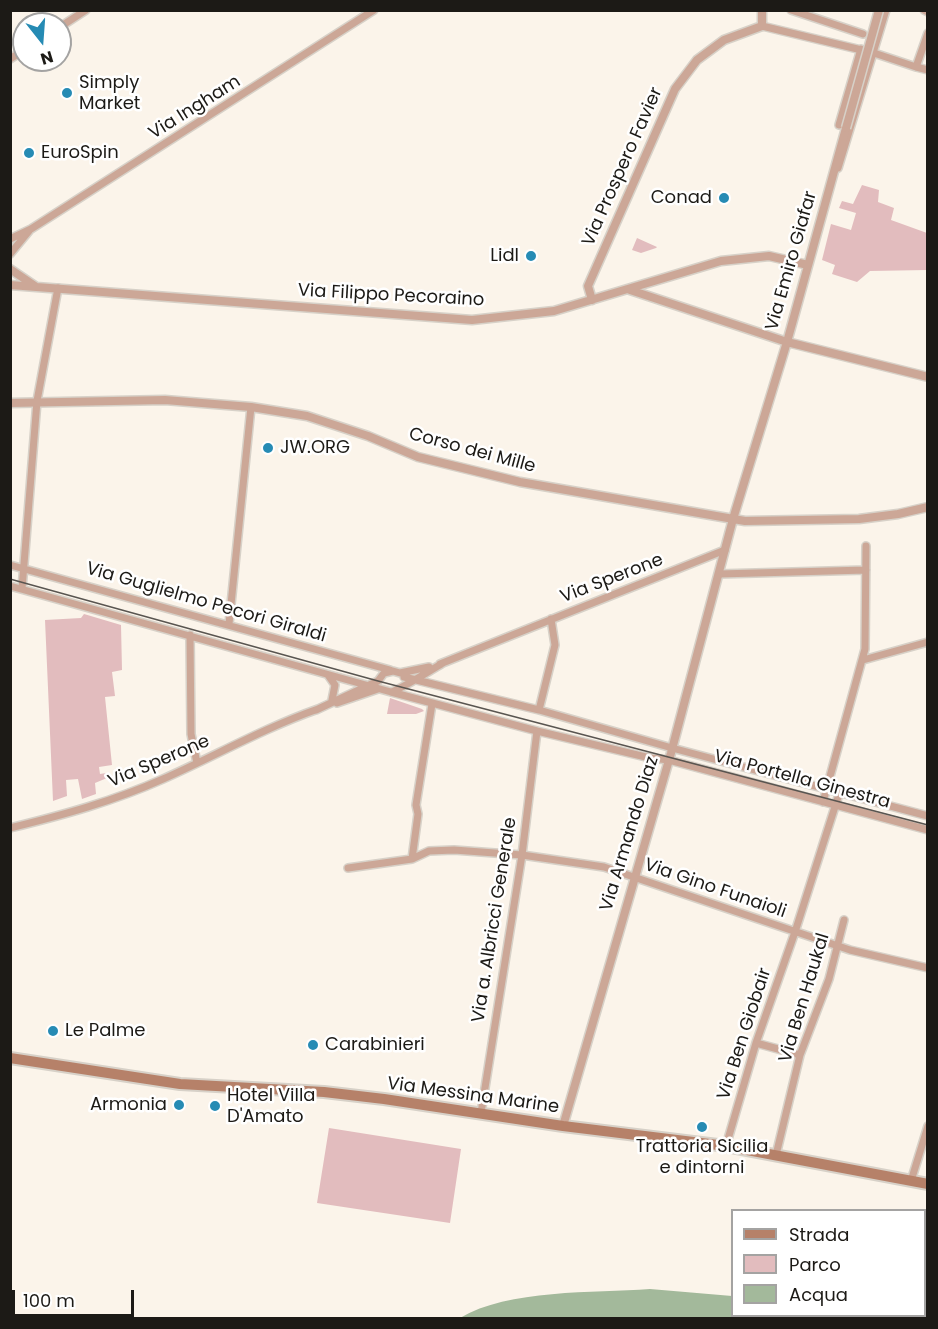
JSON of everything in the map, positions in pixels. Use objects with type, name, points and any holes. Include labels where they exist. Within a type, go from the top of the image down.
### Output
[{"type":"main road","name":"Via Messina Marine","points":[[10,1059],[180,1084],[324,1092],[563,1126],[726,1146],[927,1184]]},
{"type":"street","points":[[72,19],[86,10]]},
{"type":"street","name":"Via Ingham","points":[[31,229],[374,10]]},
{"type":"street","points":[[762,10],[762,26],[874,52],[927,70]]},
{"type":"street","points":[[791,10],[863,34]]},
{"type":"street","name":"Via Emiro Giafar","points":[[725,550],[829,193],[842,127],[879,10]]},
{"type":"street","points":[[829,193],[843,156],[886,10]]},
{"type":"street","name":"Via Prospero Favier","points":[[592,300],[588,286],[675,89],[697,60],[724,40],[762,26]]},
{"type":"street","points":[[916,67],[927,33]]},
{"type":"street","points":[[842,127],[861,49]]},
{"type":"street","points":[[10,239],[31,229]]},
{"type":"street","points":[[10,254],[31,229]]},
{"type":"street","name":"Via Filippo Pecoraino","points":[[10,285],[472,320],[536,314],[630,290],[721,261],[769,256],[808,265]]},
{"type":"street","points":[[10,269],[35,287]]},
{"type":"street","points":[[655,299],[664,280]]},
{"type":"street","points":[[22,588],[37,401],[58,288]]},
{"type":"street","points":[[630,290],[787,342],[927,377]]},
{"type":"street","name":"Corso dei Mille","points":[[10,403],[165,400],[251,407],[308,416],[368,436],[418,457],[510,480],[596,497],[745,521],[859,519],[898,514],[927,507]]},
{"type":"street","points":[[229,624],[251,407]]},
{"type":"street","points":[[823,802],[863,660],[866,546]]},
{"type":"street","name":"Via Armando Diaz","points":[[563,1126],[633,877],[669,759],[725,550]]},
{"type":"street","name":"Via Sperone","points":[[443,663],[725,550]]},
{"type":"street","name":"Via Guglielmo Pecori Giraldi","points":[[10,565],[229,624],[431,685],[539,710],[672,748]]},
{"type":"street","points":[[719,574],[866,570]]},
{"type":"street","name":"Via Guglielmo Pecori Giraldi","points":[[10,586],[190,634],[368,686]]},
{"type":"street","points":[[539,710],[555,645],[551,619]]},
{"type":"street","points":[[190,634],[191,734],[197,763]]},
{"type":"street","points":[[863,660],[927,642]]},
{"type":"street","points":[[383,688],[381,675],[403,677],[430,670],[443,663]]},
{"type":"street","points":[[403,677],[443,663]]},
{"type":"street","points":[[430,670],[428,677],[431,685]]},
{"type":"street","points":[[326,674],[335,685],[332,700]]},
{"type":"street","points":[[315,710],[332,700],[368,686],[399,690],[403,677]]},
{"type":"street","points":[[315,710],[383,688],[432,704],[537,732],[650,758],[669,759]]},
{"type":"street","points":[[412,859],[418,814],[416,805],[432,704]]},
{"type":"street","name":"Via Sperone","points":[[10,828],[90,807],[197,763],[315,710]]},
{"type":"street","name":"Via a. Albricci Generale","points":[[481,1113],[522,855],[537,732]]},
{"type":"street","name":"Via Portella Ginestra","points":[[672,748],[927,816]]},
{"type":"street","name":"Via Portella Ginestra","points":[[669,759],[927,830]]},
{"type":"street","name":"Via Ben Giobair","points":[[726,1146],[756,1042],[795,932],[840,792]]},
{"type":"street","name":"Via Gino Funaioli","points":[[348,868],[412,859],[429,851],[522,855],[604,867],[839,947],[927,968]]},
{"type":"street","name":"Via Ben Haukal","points":[[776,1155],[800,1055],[839,947],[844,920]]},
{"type":"street","points":[[756,1042],[800,1055]]},
{"type":"street","points":[[911,1181],[927,1126]]},
{"type":"green space","points":[[862,185],[879,190],[878,202],[894,208],[891,220],[927,233],[927,270],[870,271],[857,282],[832,274],[835,265],[822,260],[831,224],[851,230],[856,213],[839,208],[842,201],[853,204]]},
{"type":"green space","points":[[637,238],[657,247],[641,253],[632,250]]},
{"type":"green space","points":[[84,614],[121,625],[122,670],[112,672],[115,696],[105,697],[112,765],[99,767],[100,774],[106,773],[107,778],[95,783],[96,794],[82,799],[78,779],[66,780],[67,796],[53,801],[45,620],[81,618]]},
{"type":"green space","points":[[390,698],[424,711],[416,714],[387,714]]},
{"type":"green space","points":[[329,1128],[461,1149],[450,1223],[317,1203]]},
{"type":"water","points":[[650,1289],[731,1296],[731,1317],[873,1318],[460,1318],[502,1302],[526,1297]]},
{"type":"tram line","points":[[10,579],[378,681],[928,825]]},
{"type":"place","name":"Simply Market","points":[[67,93]]},
{"type":"place","name":"EuroSpin","points":[[29,153]]},
{"type":"place","name":"Conad","points":[[724,198]]},
{"type":"place","name":"Lidl","points":[[531,256]]},
{"type":"place","name":"JW.ORG","points":[[268,448]]},
{"type":"place","name":"Le Palme","points":[[53,1031]]},
{"type":"place","name":"Carabinieri","points":[[313,1045]]},
{"type":"place","name":"Armonia","points":[[179,1105]]},
{"type":"place","name":"Hotel Villa D'Amato","points":[[215,1106]]},
{"type":"place","name":"Trattoria Sicilia e dintorni","points":[[702,1127]]}]
